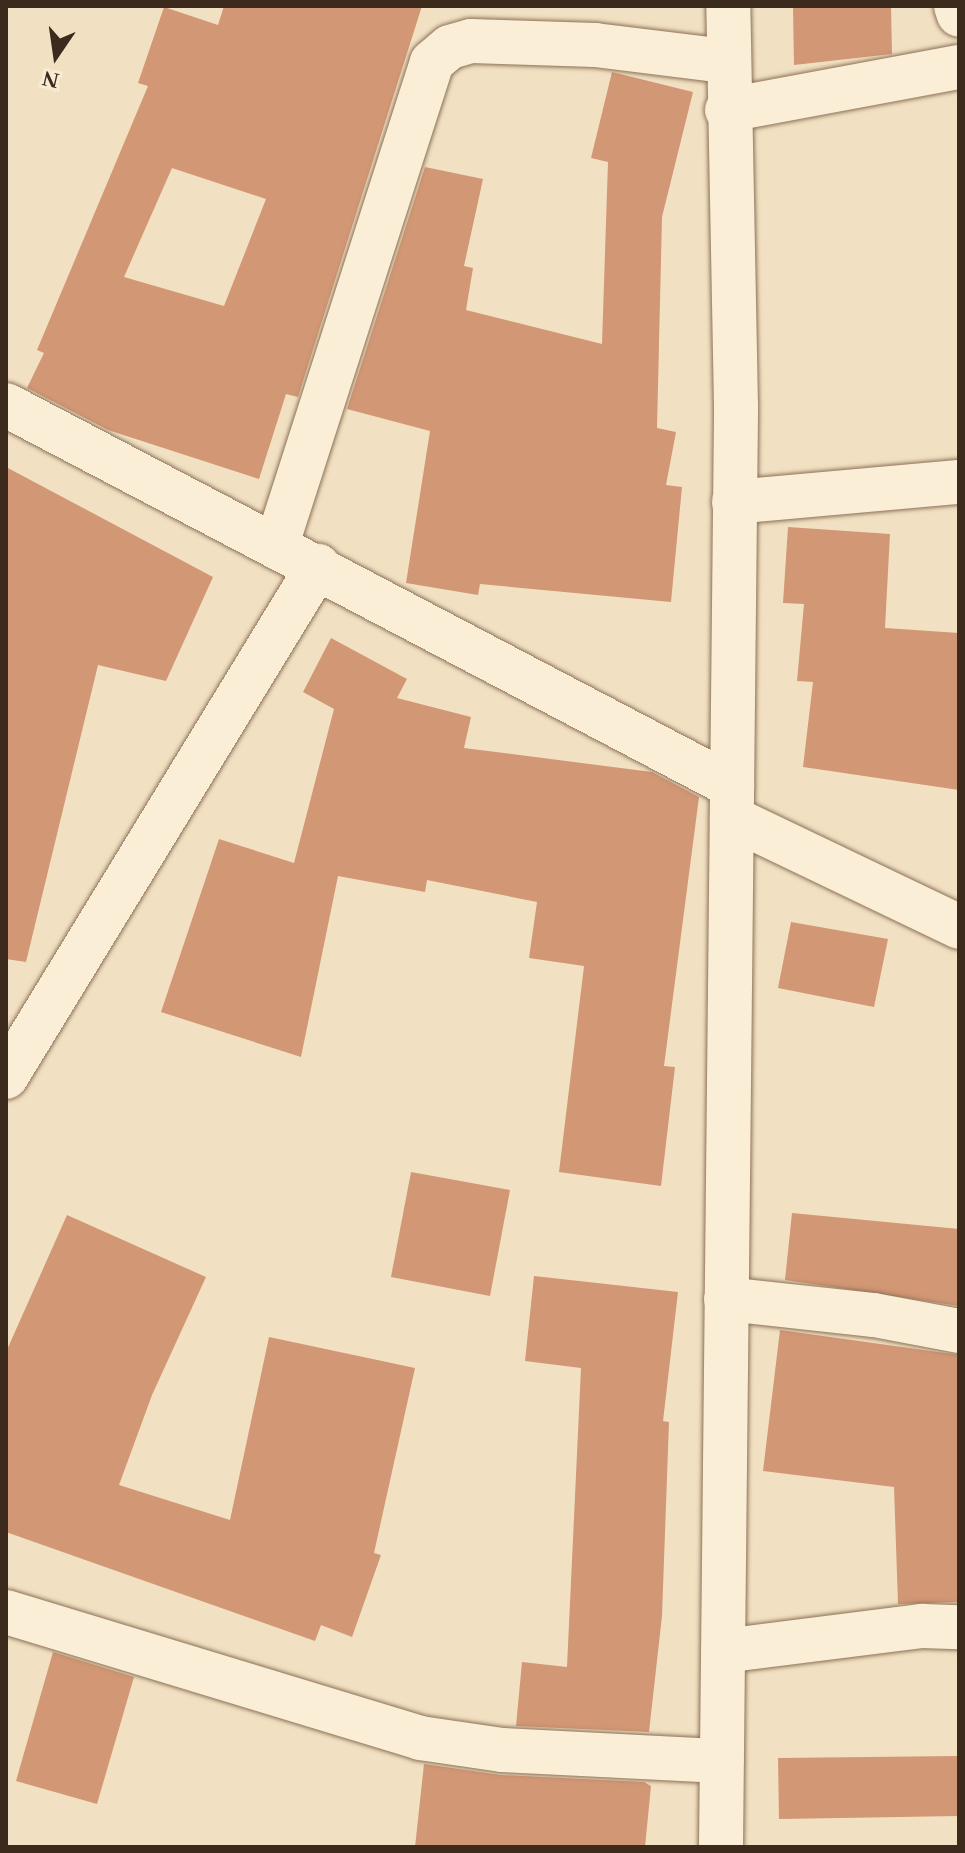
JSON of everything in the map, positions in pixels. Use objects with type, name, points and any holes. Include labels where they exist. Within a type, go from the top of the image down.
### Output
[{"type":"street","points":[[721,1847],[734,502],[726,61],[728,6]]},
{"type":"street","points":[[956,6],[959,15]]},
{"type":"street","points":[[277,544],[432,62],[450,47],[471,41],[595,45],[726,61]]},
{"type":"street","points":[[727,110],[959,67]]},
{"type":"street","points":[[6,405],[318,566],[732,802],[959,927]]},
{"type":"street","points":[[734,502],[959,482]]},
{"type":"street","points":[[11,1054],[318,566]]},
{"type":"street","points":[[726,1299],[874,1315],[959,1331]]},
{"type":"street","points":[[6,1612],[420,1738],[502,1750],[722,1761]]},
{"type":"street","points":[[723,1651],[922,1626],[959,1627]]},
{"type":"building","points":[[224,6],[422,6],[298,397],[286,394],[259,479],[108,430],[27,388],[44,353],[37,350],[148,86],[138,83],[164,7],[218,25]],"holes":[[[172,168],[266,199],[224,306],[124,277]]]},
{"type":"building","points":[[793,6],[891,6],[892,54],[794,65]]},
{"type":"building","points":[[612,72],[693,92],[662,217],[657,428],[676,432],[666,485],[682,487],[671,602],[480,584],[478,595],[406,583],[430,431],[347,409],[425,167],[483,179],[464,266],[473,268],[466,310],[602,344],[608,162],[591,158]]},
{"type":"building","points":[[6,467],[213,577],[166,681],[98,665],[26,962],[6,959]]},
{"type":"building","points":[[788,527],[890,534],[885,628],[959,633],[959,790],[803,767],[813,682],[797,681],[804,604],[783,603]]},
{"type":"building","points":[[331,638],[407,679],[397,698],[471,717],[464,748],[652,772],[699,797],[664,1066],[675,1067],[661,1186],[559,1172],[584,966],[529,958],[537,902],[427,880],[425,892],[338,876],[301,1057],[161,1012],[219,839],[294,863],[334,709],[303,692]]},
{"type":"building","points":[[791,922],[888,939],[874,1007],[778,988]]},
{"type":"building","points":[[411,1172],[510,1190],[490,1296],[391,1277]]},
{"type":"building","points":[[792,1213],[959,1229],[959,1306],[785,1280]]},
{"type":"building","points":[[67,1215],[206,1277],[152,1395],[119,1485],[230,1520],[269,1337],[415,1368],[374,1553],[381,1555],[352,1637],[321,1625],[315,1641],[6,1532],[6,1352]]},
{"type":"building","points":[[534,1276],[678,1292],[663,1421],[669,1422],[662,1616],[649,1732],[516,1726],[522,1662],[567,1667],[581,1368],[525,1361]]},
{"type":"building","points":[[780,1330],[959,1355],[959,1602],[898,1604],[894,1487],[763,1471]]},
{"type":"building","points":[[53,1652],[134,1677],[97,1804],[16,1781]]},
{"type":"building","points":[[959,1756],[959,1816],[779,1819],[778,1758]]},
{"type":"building","points":[[424,1764],[501,1775],[644,1782],[651,1786],[645,1847],[415,1847]]}]
